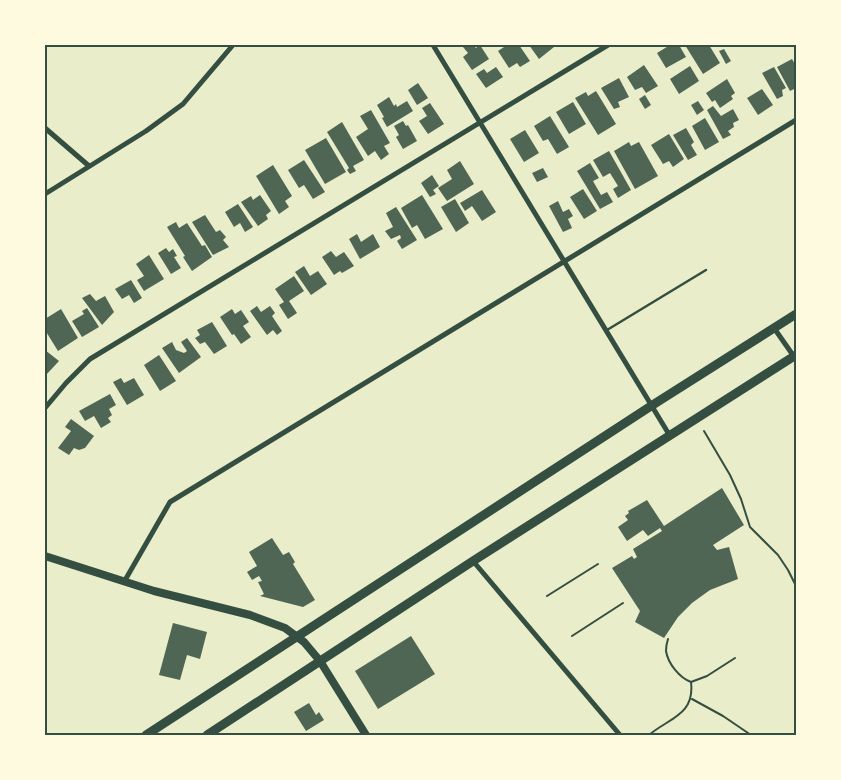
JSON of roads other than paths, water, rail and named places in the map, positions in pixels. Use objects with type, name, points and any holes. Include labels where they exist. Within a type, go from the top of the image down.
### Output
[{"type":"highway","points":[[146,735],[651,406],[796,314]]},
{"type":"highway","points":[[207,735],[473,561],[795,357]]},
{"type":"main road","points":[[45,556],[124,582],[278,624],[297,636],[320,661],[366,735]]},
{"type":"street","points":[[45,194],[146,131],[183,104],[233,45]]},
{"type":"street","points":[[433,45],[479,124],[670,436]]},
{"type":"street","points":[[45,408],[66,383],[90,360],[608,45]]},
{"type":"street","points":[[124,582],[170,502],[796,120]]},
{"type":"street","points":[[45,128],[89,166]]},
{"type":"street","points":[[774,328],[795,357]]},
{"type":"street","points":[[473,561],[620,735]]},
{"type":"lane","points":[[605,330],[706,270]]}]
